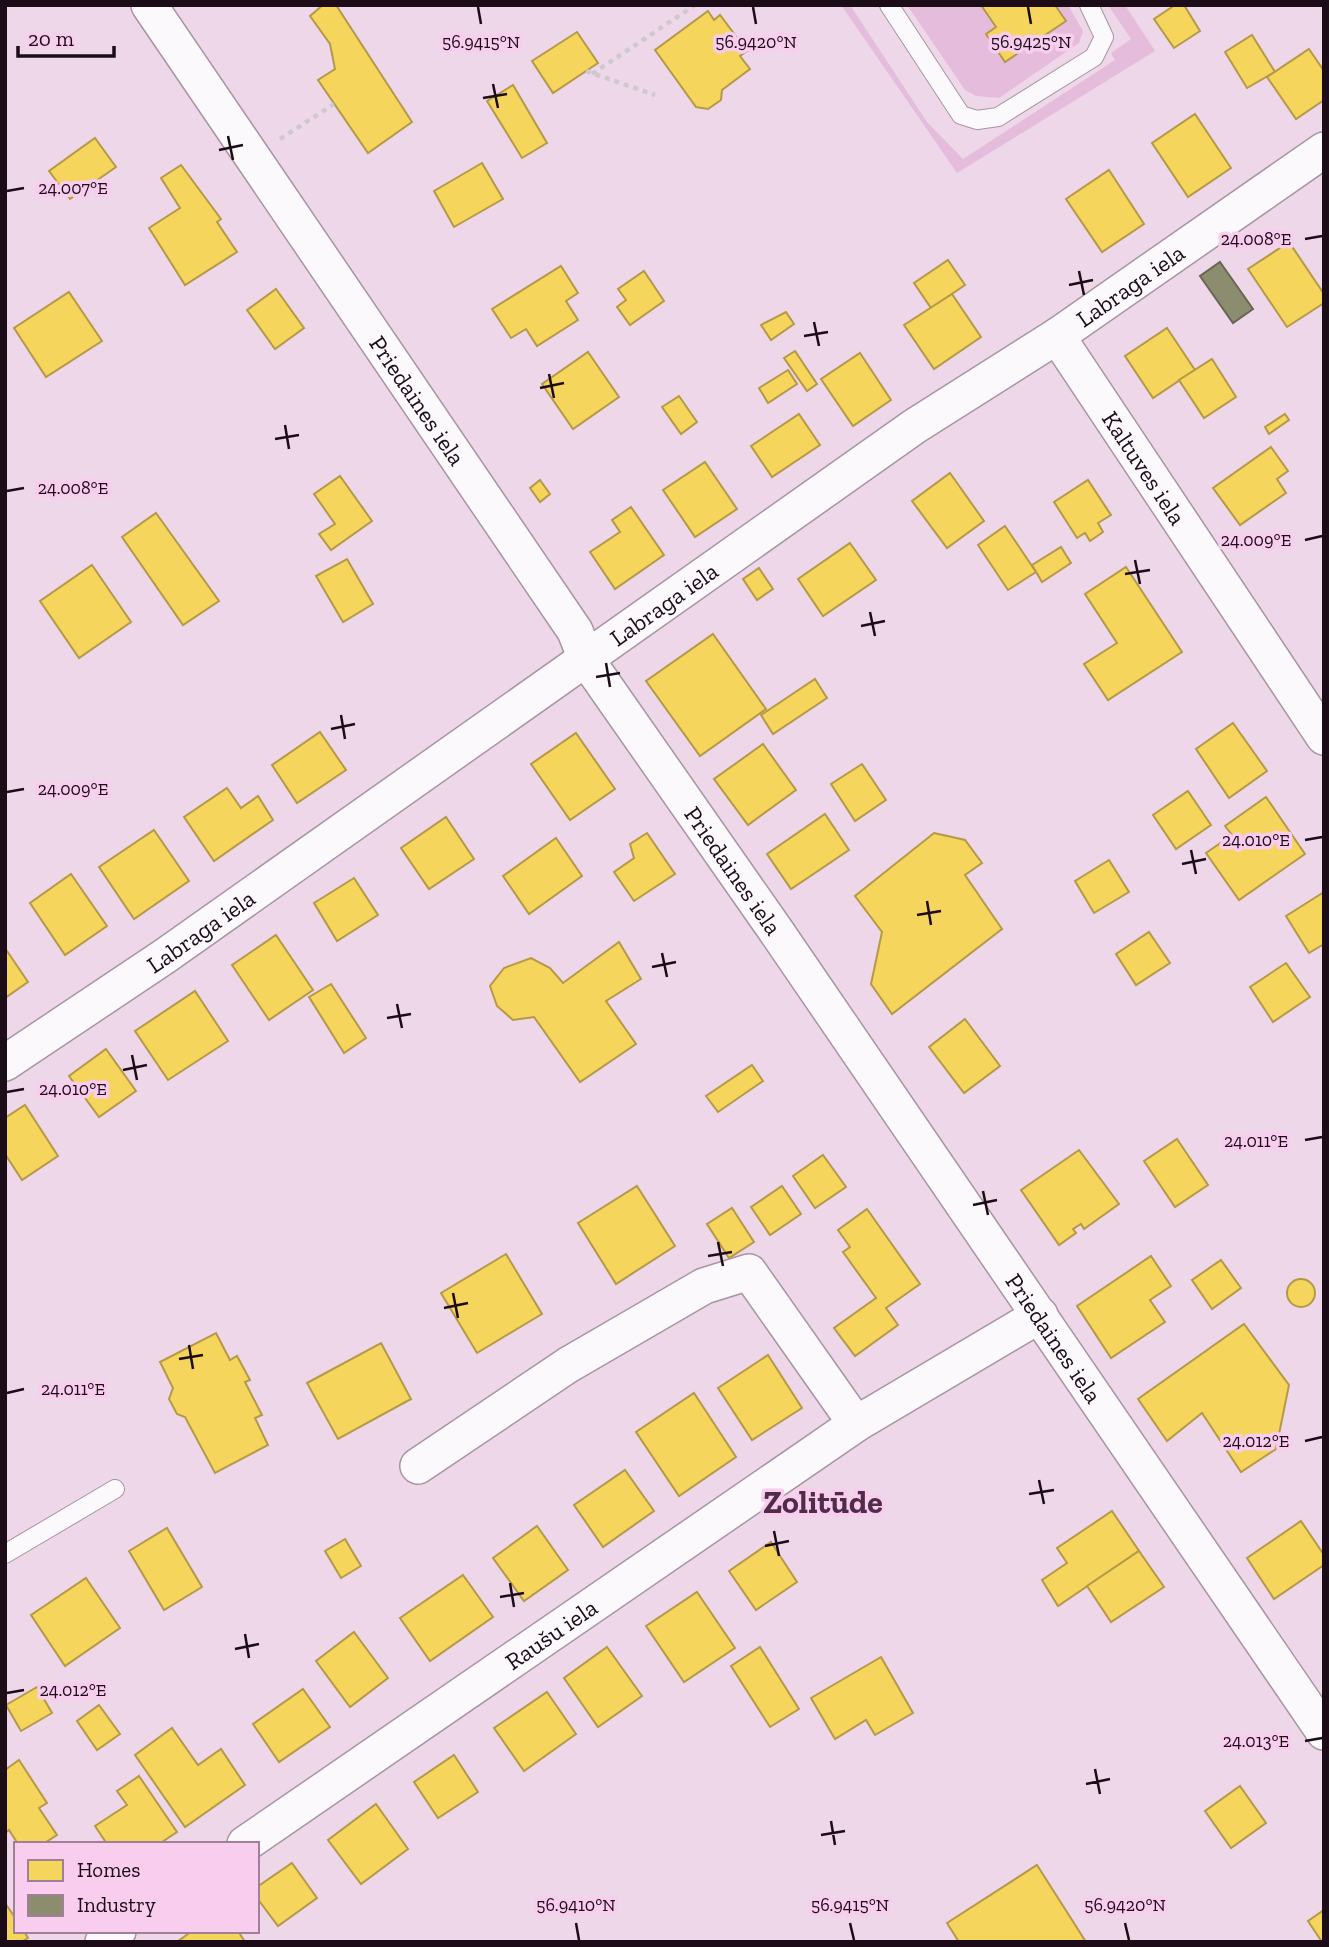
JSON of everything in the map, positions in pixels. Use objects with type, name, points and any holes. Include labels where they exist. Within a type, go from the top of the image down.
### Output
[{"type":"street","name":"Priedaines iela","points":[[149,5],[575,631],[586,659],[1040,1315],[1324,1732]]},
{"type":"street","name":"Labraga iela","points":[[5,1063],[165,956],[915,426],[1056,337],[1324,149]]},
{"type":"street","name":"Kaltuves iela","points":[[1056,337],[1324,737]]},
{"type":"street","points":[[418,1466],[568,1364],[704,1286],[749,1272],[856,1424]]},
{"type":"street","name":"Raušu iela","points":[[248,1842],[856,1424],[1040,1315]]},
{"type":"lane","points":[[889,5],[961,115],[977,120],[998,117],[1094,57],[1104,37],[1089,5]]},
{"type":"lane","points":[[5,1554],[115,1489]]},
{"type":"path","points":[[592,74],[695,5]]},
{"type":"path","points":[[586,71],[655,95]]},
{"type":"path","points":[[253,157],[334,104]]},
{"type":"shaded area","points":[[841,5],[850,5],[927,122],[963,159],[1115,60],[1111,53],[1131,39],[1108,5],[1125,5],[1155,51],[957,173]]},
{"type":"shaded area","points":[[907,5],[981,5],[996,27],[986,34],[1005,62],[1065,22],[1055,5],[1068,5],[1083,31],[1079,43],[999,98],[976,96],[965,90]]},
{"type":"building: Homes","points":[[323,5],[336,5],[412,122],[368,153],[318,80],[335,69],[330,44],[310,16]]},
{"type":"building: Homes","points":[[981,5],[1055,5],[1066,21],[1005,62],[986,34],[996,27]]},
{"type":"building: Homes","points":[[1175,5],[1184,5],[1200,31],[1174,48],[1154,19]]},
{"type":"building: Homes","points":[[708,11],[714,20],[720,15],[747,51],[740,56],[750,69],[722,90],[721,100],[708,109],[696,107],[655,50]]},
{"type":"building: Homes","points":[[577,32],[598,63],[553,93],[532,61]]},
{"type":"building: Homes","points":[[1252,35],[1275,72],[1247,88],[1225,52]]},
{"type":"building: Homes","points":[[1309,49],[1324,71],[1324,100],[1296,119],[1267,77]]},
{"type":"building: Homes","points":[[513,85],[547,143],[522,158],[487,101]]},
{"type":"building: Homes","points":[[1195,114],[1231,168],[1188,197],[1152,143]]},
{"type":"building: Homes","points":[[95,138],[116,167],[70,199],[49,171]]},
{"type":"building: Homes","points":[[482,163],[503,199],[454,227],[434,191]]},
{"type":"building: Homes","points":[[181,165],[221,219],[217,222],[237,252],[185,285],[149,228],[180,208],[161,178]]},
{"type":"building: Homes","points":[[1109,170],[1144,224],[1102,252],[1066,199]]},
{"type":"building: Homes","points":[[1289,242],[1324,294],[1324,303],[1287,327],[1248,269]]},
{"type":"building: Homes","points":[[948,260],[965,285],[931,308],[914,283]]},
{"type":"building: Homes","points":[[561,266],[578,293],[566,301],[578,320],[537,346],[526,329],[511,338],[492,309]]},
{"type":"building: Homes","points":[[644,271],[664,301],[630,325],[617,307],[626,300],[618,289]]},
{"type":"building: Homes","points":[[276,289],[304,328],[275,349],[247,310]]},
{"type":"building: Homes","points":[[69,292],[102,341],[46,377],[14,328]]},
{"type":"building: Homes","points":[[952,294],[981,337],[934,369],[904,325]]},
{"type":"building: Homes","points":[[786,312],[794,324],[771,340],[761,325]]},
{"type":"building: Homes","points":[[1167,328],[1195,370],[1153,398],[1125,356]]},
{"type":"building: Homes","points":[[795,351],[817,384],[807,391],[784,358]]},
{"type":"building: Homes","points":[[588,352],[619,397],[573,429],[542,384]]},
{"type":"building: Homes","points":[[860,353],[891,400],[853,426],[821,379]]},
{"type":"building: Homes","points":[[1212,359],[1236,397],[1204,418],[1179,380]]},
{"type":"building: Homes","points":[[788,370],[797,384],[768,403],[759,388]]},
{"type":"building: Homes","points":[[679,396],[697,422],[681,434],[662,407]]},
{"type":"building: Homes","points":[[799,414],[820,445],[772,477],[751,446]]},
{"type":"building: Homes","points":[[1285,414],[1289,420],[1269,434],[1265,427]]},
{"type":"building: Homes","points":[[1271,447],[1288,471],[1277,479],[1286,493],[1240,525],[1213,488]]},
{"type":"building: Homes","points":[[705,462],[737,509],[695,537],[663,490]]},
{"type":"building: Homes","points":[[950,473],[984,521],[947,548],[912,501]]},
{"type":"building: Homes","points":[[340,476],[372,521],[331,550],[319,534],[335,524],[314,494]]},
{"type":"building: Homes","points":[[540,480],[550,494],[540,502],[530,488]]},
{"type":"building: Homes","points":[[1088,480],[1111,515],[1098,523],[1103,532],[1090,541],[1085,533],[1077,538],[1054,502]]},
{"type":"building: Homes","points":[[631,507],[664,555],[615,589],[590,552],[620,532],[612,520]]},
{"type":"building: Homes","points":[[156,513],[219,601],[183,625],[122,537]]},
{"type":"building: Homes","points":[[1005,526],[1036,572],[1008,590],[978,545]]},
{"type":"building: Homes","points":[[850,543],[876,580],[823,616],[798,579]]},
{"type":"building: Homes","points":[[1061,547],[1071,563],[1042,582],[1032,565]]},
{"type":"building: Homes","points":[[347,559],[373,604],[343,622],[316,576]]},
{"type":"building: Homes","points":[[92,565],[131,622],[79,658],[40,601]]},
{"type":"building: Homes","points":[[1126,567],[1182,652],[1108,700],[1084,664],[1117,643],[1085,594]]},
{"type":"building: Homes","points":[[759,568],[773,589],[757,600],[743,579]]},
{"type":"building: Homes","points":[[713,634],[766,709],[700,756],[646,681]]},
{"type":"building: Homes","points":[[815,679],[827,698],[773,734],[761,715]]},
{"type":"building: Homes","points":[[1233,723],[1267,771],[1229,798],[1196,749]]},
{"type":"building: Homes","points":[[320,732],[346,770],[297,803],[272,765]]},
{"type":"building: Homes","points":[[576,733],[615,789],[570,820],[531,764]]},
{"type":"building: Homes","points":[[763,744],[796,790],[748,825],[714,779]]},
{"type":"building: Homes","points":[[862,764],[886,800],[855,821],[831,784]]},
{"type":"building: Homes","points":[[227,788],[241,808],[258,796],[273,820],[214,861],[184,817]]},
{"type":"building: Homes","points":[[1188,791],[1211,825],[1176,849],[1153,815]]},
{"type":"building: Homes","points":[[1266,797],[1305,854],[1239,900],[1206,853],[1232,835],[1225,826]]},
{"type":"building: Homes","points":[[825,814],[849,850],[791,889],[767,854]]},
{"type":"building: Homes","points":[[446,817],[474,859],[429,889],[401,848]]},
{"type":"building: Homes","points":[[154,830],[189,881],[134,919],[99,867]]},
{"type":"building: Homes","points":[[647,833],[675,874],[634,901],[614,872],[634,858],[630,844]]},
{"type":"building: Homes","points":[[934,833],[965,840],[982,863],[965,875],[1002,929],[892,1014],[871,984],[882,932],[855,896]]},
{"type":"building: Homes","points":[[556,838],[582,876],[529,914],[503,876]]},
{"type":"building: Homes","points":[[1109,860],[1129,892],[1094,913],[1075,881]]},
{"type":"building: Homes","points":[[71,874],[107,926],[65,955],[30,903]]},
{"type":"building: Homes","points":[[354,878],[378,915],[337,941],[314,903]]},
{"type":"building: Homes","points":[[1324,892],[1324,944],[1309,953],[1286,916]]},
{"type":"building: Homes","points":[[1149,932],[1170,963],[1136,985],[1116,954]]},
{"type":"building: Homes","points":[[276,935],[313,990],[269,1020],[232,965]]},
{"type":"building: Homes","points":[[619,942],[641,979],[606,1001],[636,1044],[580,1082],[534,1017],[513,1020],[497,1006],[490,986],[504,968],[531,958],[550,968],[563,983]]},
{"type":"building: Homes","points":[[5,948],[28,982],[5,998]]},
{"type":"building: Homes","points":[[1286,963],[1310,997],[1273,1022],[1250,987]]},
{"type":"building: Homes","points":[[331,984],[366,1038],[344,1053],[309,997]]},
{"type":"building: Homes","points":[[195,991],[228,1041],[168,1080],[135,1031]]},
{"type":"building: Homes","points":[[965,1019],[1000,1066],[964,1093],[929,1047]]},
{"type":"building: Homes","points":[[106,1049],[136,1091],[99,1117],[69,1076]]},
{"type":"building: Homes","points":[[752,1065],[763,1081],[718,1112],[706,1096]]},
{"type":"building: Homes","points":[[25,1105],[58,1156],[22,1180],[5,1154],[5,1118]]},
{"type":"building: Homes","points":[[1177,1139],[1208,1185],[1175,1207],[1144,1161]]},
{"type":"building: Homes","points":[[1079,1150],[1119,1204],[1084,1229],[1081,1224],[1073,1229],[1076,1233],[1059,1245],[1021,1190]]},
{"type":"building: Homes","points":[[823,1155],[846,1187],[815,1208],[793,1176]]},
{"type":"building: Homes","points":[[637,1186],[675,1246],[616,1284],[578,1223]]},
{"type":"building: Homes","points":[[782,1186],[801,1214],[770,1235],[751,1207]]},
{"type":"building: Homes","points":[[732,1208],[754,1242],[729,1258],[707,1224]]},
{"type":"building: Homes","points":[[867,1209],[920,1284],[886,1308],[898,1325],[855,1356],[834,1328],[876,1298],[843,1252],[850,1247],[838,1230]]},
{"type":"building: Homes","points":[[506,1254],[542,1314],[477,1353],[441,1293]]},
{"type":"building: Homes","points":[[1151,1256],[1171,1286],[1150,1300],[1165,1322],[1111,1358],[1077,1306]]},
{"type":"building: Homes","points":[[1221,1260],[1241,1288],[1212,1309],[1192,1280]]},
{"type":"building: Homes","points":[[1301,1279],[1311,1283],[1315,1293],[1311,1303],[1301,1307],[1291,1303],[1287,1293],[1291,1283]]},
{"type":"building: Homes","points":[[1244,1324],[1289,1385],[1276,1449],[1241,1472],[1202,1413],[1167,1441],[1138,1399]]},
{"type":"building: Homes","points":[[216,1333],[230,1360],[237,1356],[250,1380],[245,1382],[262,1415],[255,1418],[268,1445],[215,1473],[185,1417],[177,1414],[169,1399],[173,1388],[160,1362]]},
{"type":"building: Homes","points":[[381,1343],[411,1399],[338,1439],[307,1383]]},
{"type":"building: Homes","points":[[768,1355],[802,1408],[752,1440],[718,1388]]},
{"type":"building: Homes","points":[[694,1393],[736,1457],[679,1496],[636,1432]]},
{"type":"building: Homes","points":[[625,1470],[654,1511],[603,1547],[574,1505]]},
{"type":"building: Homes","points":[[1112,1511],[1139,1551],[1058,1606],[1042,1580],[1067,1563],[1057,1548]]},
{"type":"building: Homes","points":[[1301,1521],[1324,1555],[1324,1565],[1274,1599],[1247,1558]]},
{"type":"building: Homes","points":[[537,1526],[568,1570],[524,1601],[493,1558]]},
{"type":"building: Homes","points":[[167,1528],[202,1587],[164,1610],[129,1551]]},
{"type":"building: Homes","points":[[345,1539],[361,1566],[341,1578],[325,1551]]},
{"type":"building: Homes","points":[[771,1542],[797,1582],[756,1610],[729,1571]]},
{"type":"building: Homes","points":[[1139,1551],[1164,1587],[1111,1622],[1087,1586]]},
{"type":"building: Homes","points":[[463,1575],[493,1617],[430,1661],[400,1618]]},
{"type":"building: Homes","points":[[86,1578],[120,1628],[65,1666],[31,1615]]},
{"type":"building: Homes","points":[[697,1592],[735,1648],[684,1682],[646,1626]]},
{"type":"building: Homes","points":[[354,1632],[388,1678],[350,1707],[316,1661]]},
{"type":"building: Homes","points":[[607,1647],[642,1696],[598,1727],[564,1678]]},
{"type":"building: Homes","points":[[760,1647],[799,1709],[770,1727],[731,1666]]},
{"type":"building: Homes","points":[[881,1657],[913,1713],[875,1735],[866,1720],[835,1739],[811,1698]]},
{"type":"building: Homes","points":[[37,1687],[52,1713],[21,1731],[6,1705]]},
{"type":"building: Homes","points":[[303,1689],[330,1727],[279,1762],[253,1724]]},
{"type":"building: Homes","points":[[547,1692],[576,1734],[524,1771],[494,1728]]},
{"type":"building: Homes","points":[[99,1705],[120,1734],[97,1750],[77,1721]]},
{"type":"building: Homes","points":[[172,1728],[198,1765],[221,1749],[245,1785],[185,1827],[135,1755]]},
{"type":"building: Homes","points":[[454,1755],[478,1792],[438,1818],[414,1782]]},
{"type":"building: Homes","points":[[19,1760],[47,1803],[39,1808],[57,1835],[46,1842],[17,1842],[9,1830],[5,1833],[5,1770]]},
{"type":"building: Homes","points":[[139,1776],[177,1832],[162,1842],[106,1842],[95,1826],[127,1805],[117,1791]]},
{"type":"building: Homes","points":[[1240,1786],[1266,1823],[1231,1848],[1205,1811]]},
{"type":"building: Homes","points":[[376,1804],[408,1849],[361,1884],[328,1840]]},
{"type":"building: Homes","points":[[292,1863],[317,1898],[278,1926],[259,1901],[259,1886]]},
{"type":"building: Homes","points":[[1037,1865],[1086,1942],[959,1942],[947,1923]]},
{"type":"building: Homes","points":[[5,1903],[14,1916],[14,1933],[25,1933],[28,1938],[21,1942],[5,1942]]},
{"type":"building: Homes","points":[[1324,1910],[1324,1942],[1322,1942],[1308,1921]]},
{"type":"building: Homes","points":[[189,1933],[239,1933],[245,1942],[177,1942]]},
{"type":"building: Industry","points":[[1220,262],[1253,309],[1233,323],[1200,276]]},
{"type":"district","name":"Zolitūde","points":[[823,1502]]}]
